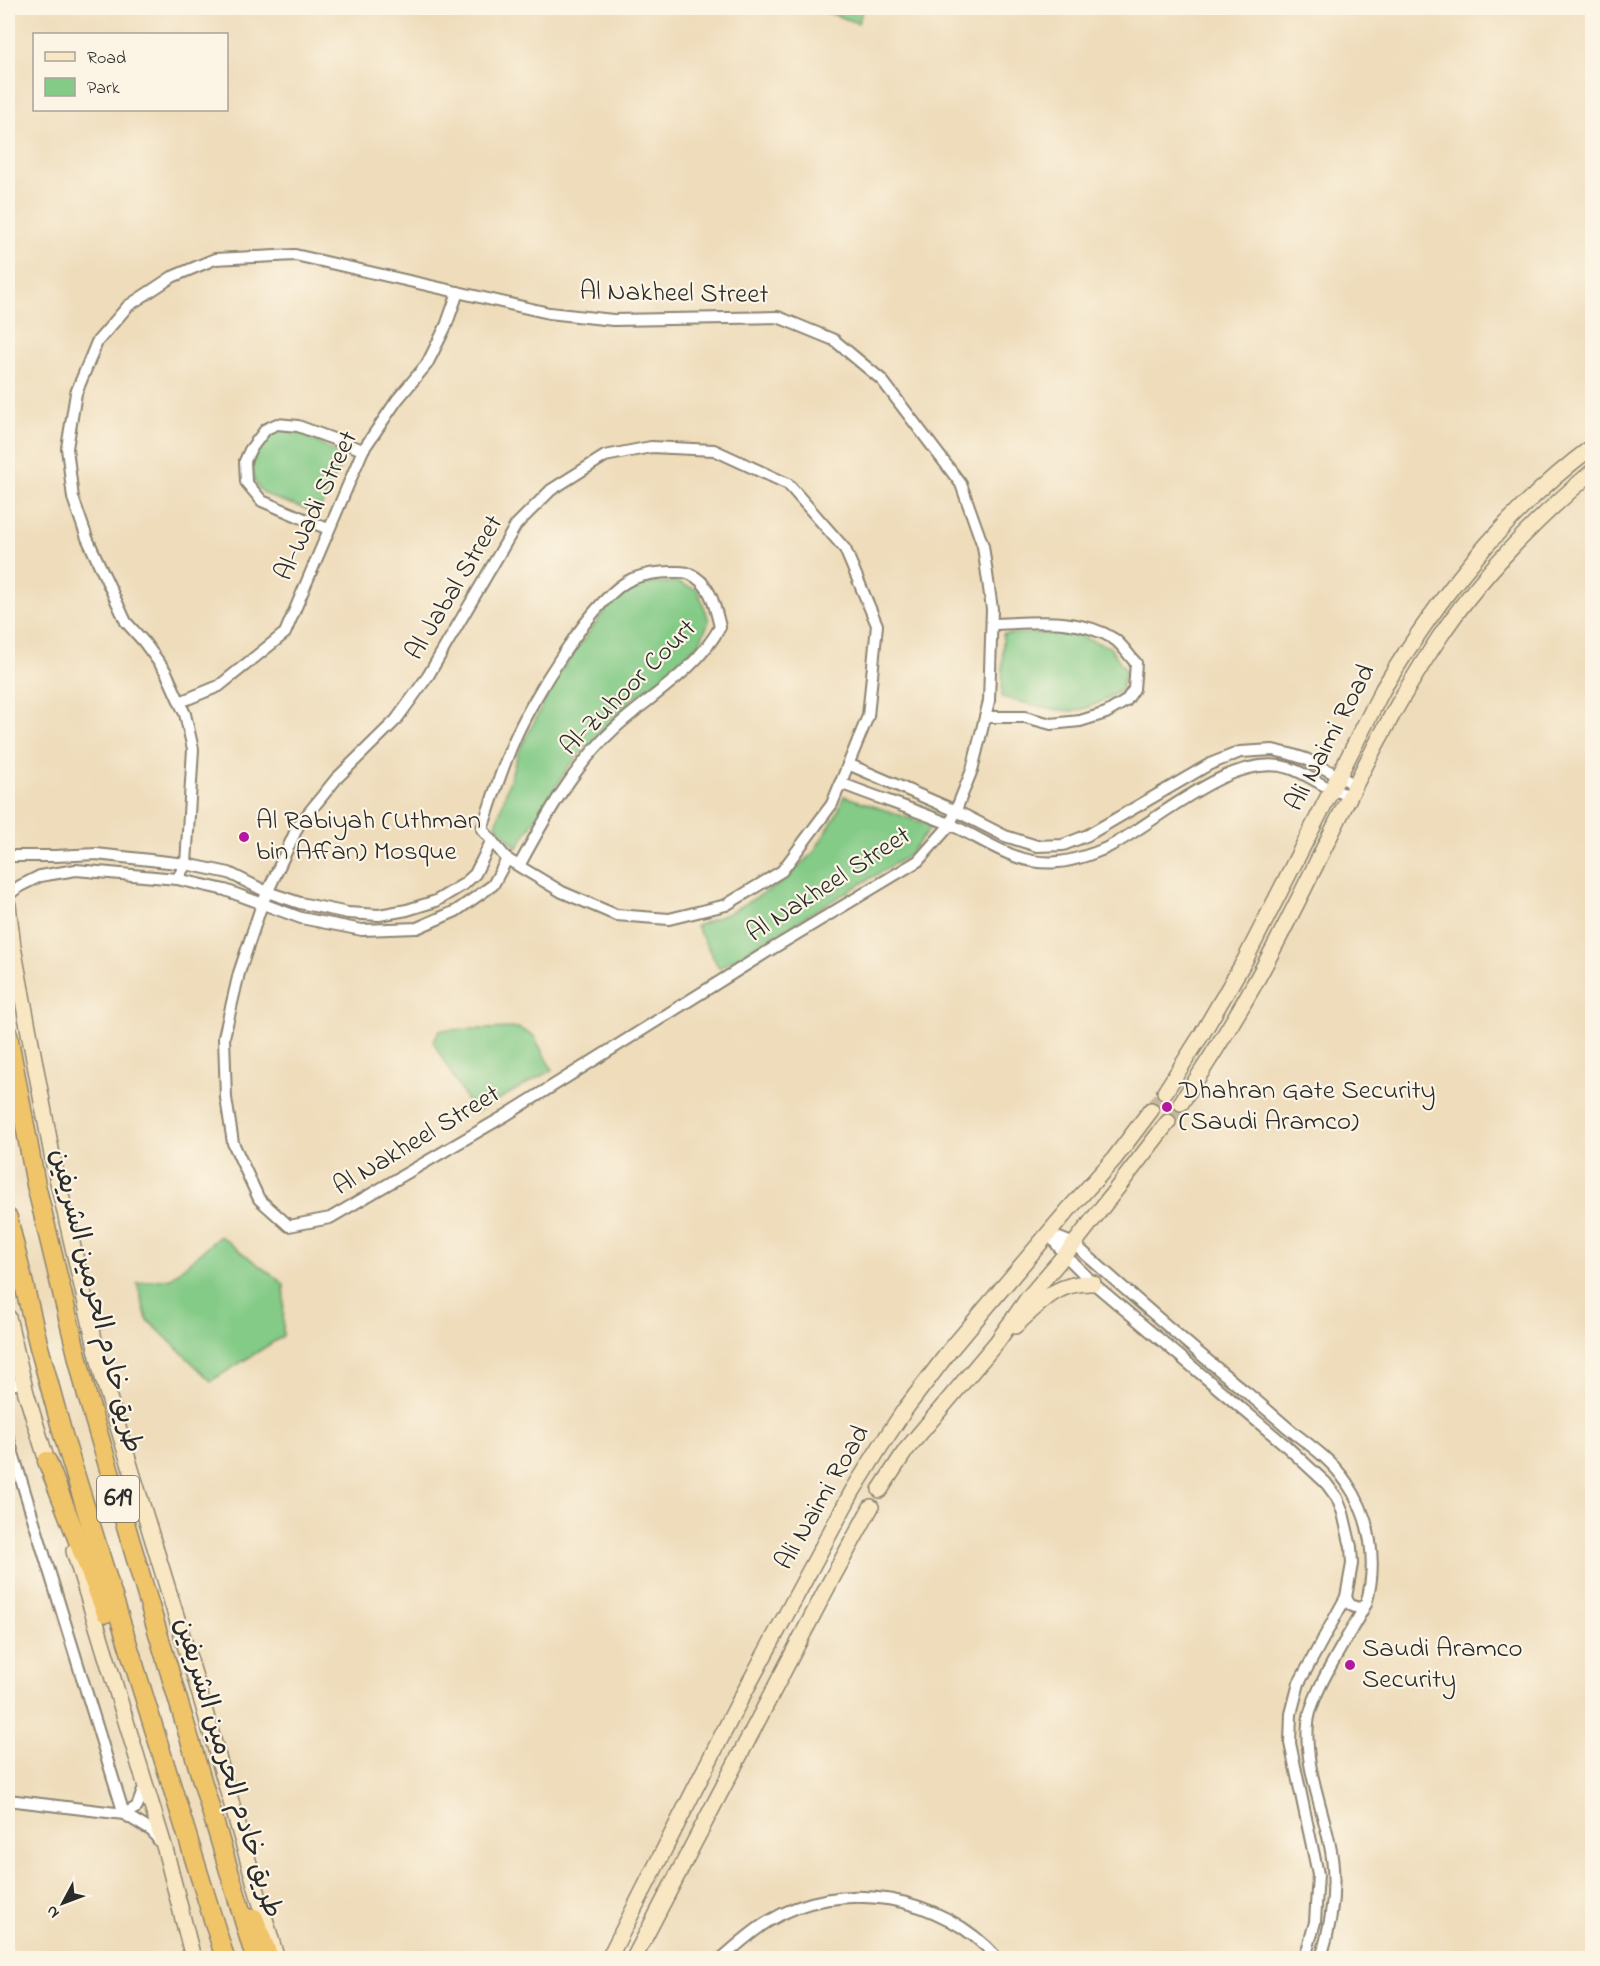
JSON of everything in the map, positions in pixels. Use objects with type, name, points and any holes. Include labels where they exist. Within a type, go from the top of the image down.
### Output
[{"type":"highway","name":"طريق خادم الحرمين الشريفين","points":[[8,1034],[36,1185],[86,1392],[255,1959]]},
{"type":"highway","name":"619","points":[[8,1218],[63,1435],[225,1959]]},
{"type":"highway","points":[[46,1461],[156,1740]]},
{"type":"highway","points":[[199,1766],[269,1959]]},
{"type":"main road","name":"Ali Naimi Road","points":[[1165,1092],[1245,960],[1383,689],[1406,650],[1449,590],[1493,536],[1546,484],[1593,447]]},
{"type":"main road","name":"Ali Naimi Road","points":[[1181,1103],[1219,1047],[1250,992],[1413,679],[1463,604],[1512,546],[1551,507],[1593,472]]},
{"type":"main road","points":[[8,905],[13,947],[53,1160],[104,1378],[277,1959]]},
{"type":"main road","points":[[1179,1069],[1183,1082],[1190,1084],[1197,1080]]},
{"type":"main road","name":"Ali Naimi Road","points":[[609,1959],[738,1704],[852,1492],[880,1447],[906,1408],[951,1350],[1114,1159],[1147,1116],[1159,1126],[1158,1134]]},
{"type":"main road","name":"Ali Naimi Road","points":[[880,1490],[906,1450],[997,1342],[1028,1298],[1168,1122]]},
{"type":"main road","points":[[997,1342],[1050,1295],[1070,1284],[1093,1283]]},
{"type":"main road","points":[[8,1317],[23,1382],[165,1849],[194,1959]]},
{"type":"main road","name":"Ali Naimi Road","points":[[634,1959],[871,1507]]},
{"type":"street","name":"Al Nakheel Street","points":[[177,879],[186,864],[193,749],[185,714],[166,672],[126,622],[87,538],[73,498],[67,448],[76,393],[97,342],[128,306],[172,277],[215,259],[295,255],[549,313],[613,320],[778,317],[834,340],[882,381],[961,484],[983,546],[992,609],[989,701],[972,770],[950,825],[918,861],[503,1117],[330,1218],[289,1226],[259,1198],[233,1143],[226,1098],[224,1037],[239,973],[262,904]]},
{"type":"street","name":"Al-Wadi Street","points":[[180,702],[219,686],[285,633],[363,450],[397,400],[427,364],[446,326],[458,292]]},
{"type":"street","points":[[328,529],[262,501],[246,482],[244,461],[266,429],[278,424],[298,426],[363,450]]},
{"type":"street","name":"Al Jabal Street","points":[[262,904],[298,826],[336,779],[396,720],[428,676],[516,525],[551,490],[605,456],[651,447],[714,450],[788,484],[845,549],[877,625],[868,716],[832,804],[782,871],[726,905],[669,919],[616,915],[562,892],[507,859]]},
{"type":"street","name":"Al-Zuhoor Court","points":[[507,859],[482,829],[513,742],[540,691],[605,598],[631,580],[658,572],[689,573],[706,584],[715,607],[720,627],[711,643],[676,680],[615,728],[575,770],[543,821],[519,866]]},
{"type":"street","points":[[985,717],[1025,717],[1051,724],[1080,721],[1107,713],[1126,701],[1134,689],[1136,663],[1116,640],[1088,627],[1048,622],[992,624]]},
{"type":"street","points":[[849,764],[956,811],[1005,836],[1037,846],[1063,845],[1089,835],[1210,764],[1240,752],[1265,750],[1290,753],[1306,759],[1335,783]]},
{"type":"street","points":[[840,783],[950,825],[1005,853],[1030,861],[1057,862],[1112,846],[1203,788],[1246,767],[1263,765],[1288,767],[1354,791]]},
{"type":"street","points":[[8,856],[96,854],[186,864],[229,873],[267,892],[300,903],[348,913],[379,915],[407,910],[436,901],[464,884],[475,874],[492,840]]},
{"type":"street","points":[[8,895],[40,876],[76,870],[177,879],[225,890],[301,918],[362,930],[417,928],[456,912],[493,885],[507,859]]},
{"type":"street","points":[[1049,1234],[1118,1284],[1334,1466],[1364,1515],[1369,1536],[1372,1572],[1366,1604],[1320,1688],[1308,1722],[1310,1763],[1330,1844],[1333,1885],[1330,1923],[1321,1959]]},
{"type":"street","points":[[1069,1249],[1093,1283],[1268,1429],[1326,1483],[1337,1498],[1343,1513],[1351,1547],[1352,1564],[1346,1597],[1299,1683],[1291,1714],[1290,1743],[1318,1874],[1315,1922],[1305,1959]]},
{"type":"street","points":[[8,1386],[23,1382]]},
{"type":"street","points":[[8,1437],[124,1814]]},
{"type":"street","points":[[1346,1597],[1348,1603],[1353,1607],[1360,1608],[1366,1604]]},
{"type":"street","points":[[1299,1683],[1312,1677],[1318,1682],[1320,1688]]},
{"type":"street","points":[[124,1814],[138,1807],[145,1785]]},
{"type":"street","points":[[8,1800],[124,1814],[152,1831],[165,1849]]},
{"type":"street","points":[[722,1959],[752,1932],[787,1911],[818,1901],[856,1897],[893,1900],[931,1911],[976,1938],[997,1959]]},
{"type":"green space","points":[[814,8],[864,8],[858,23]]},
{"type":"green space","points":[[282,430],[301,433],[345,457],[318,513],[281,501],[264,493],[256,485],[252,465],[259,445],[273,433]]},
{"type":"green space","points":[[676,582],[698,590],[709,621],[700,642],[661,679],[632,699],[569,766],[517,848],[496,825],[518,753],[559,674],[606,609],[639,584]]},
{"type":"green space","points":[[1071,633],[1110,647],[1126,671],[1121,690],[1092,706],[1073,711],[1047,708],[1002,697],[1003,634]]},
{"type":"green space","points":[[844,796],[932,826],[908,856],[719,968],[696,926],[731,912],[776,886],[813,853],[836,816]]},
{"type":"green space","points":[[518,1028],[534,1036],[552,1070],[474,1113],[433,1041],[440,1030]]},
{"type":"green space","points":[[220,1236],[284,1284],[283,1336],[211,1381],[147,1319],[137,1283],[171,1278]]},
{"type":"tunnel","points":[[1151,1110],[1165,1092]]},
{"type":"tunnel","points":[[1168,1122],[1181,1103]]},
{"type":"place","name":"Al Rabiyah (Uthman bin Affan) Mosque","points":[[244,837]]},
{"type":"place","name":"Dhahran Gate Security (Saudi Aramco)","points":[[1167,1107]]},
{"type":"place","name":"Saudi Aramco Security","points":[[1350,1665]]}]
